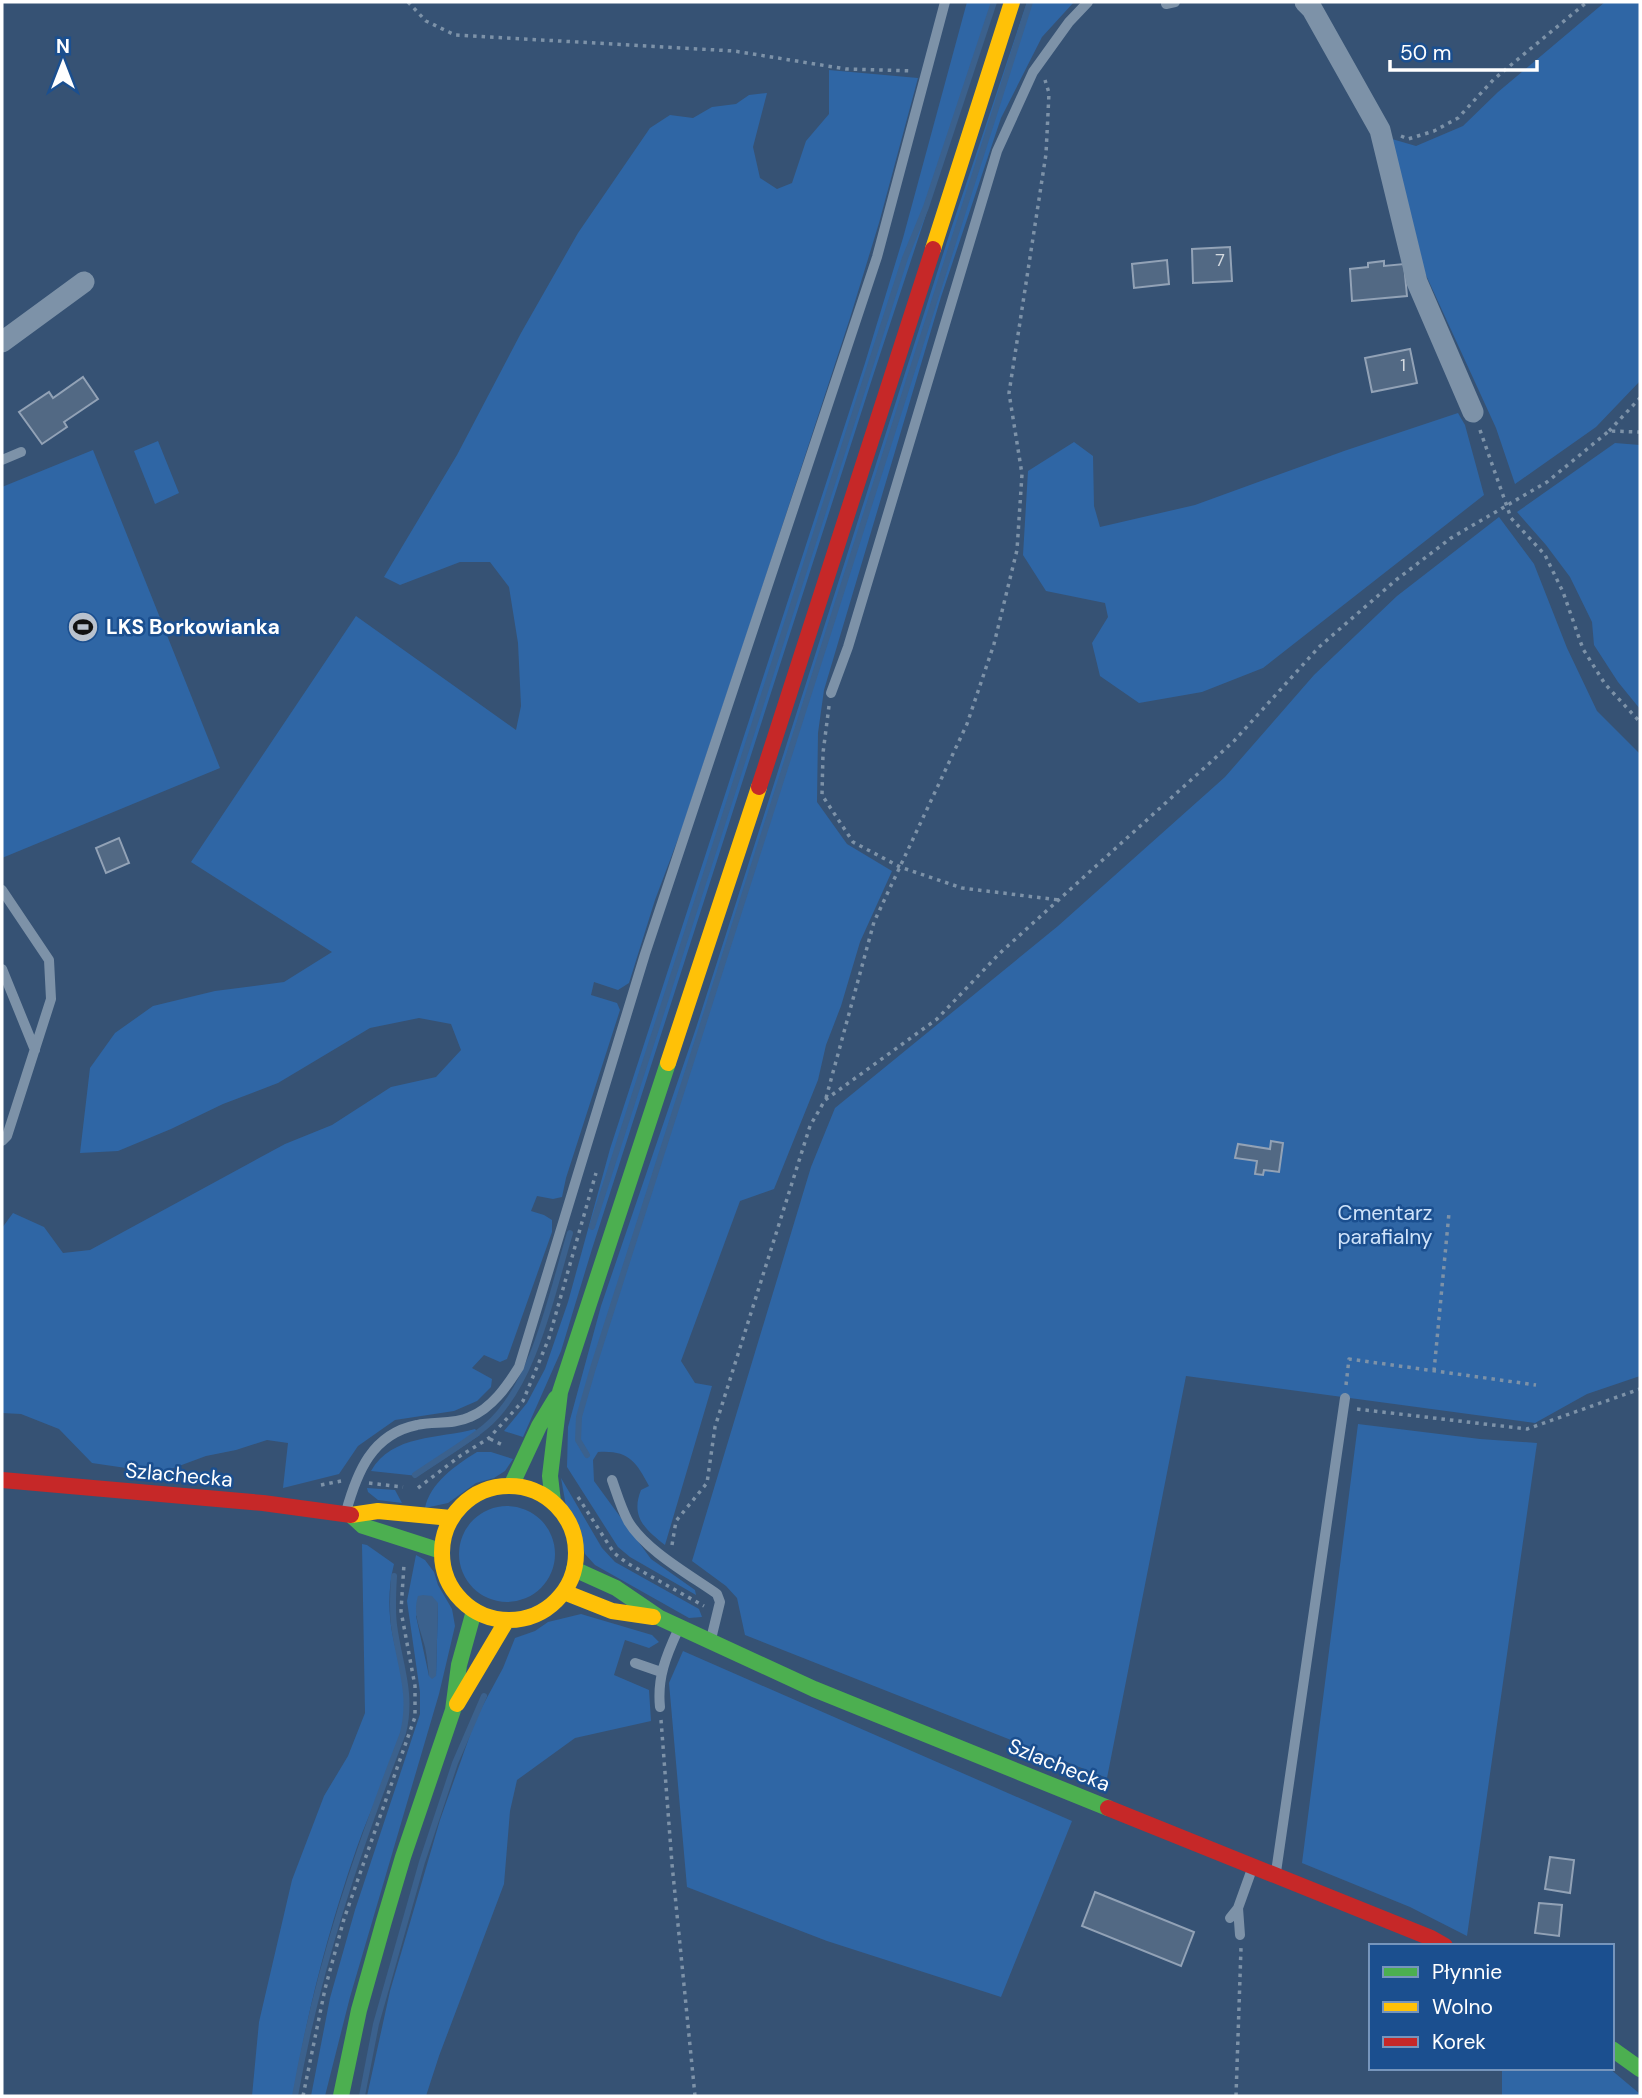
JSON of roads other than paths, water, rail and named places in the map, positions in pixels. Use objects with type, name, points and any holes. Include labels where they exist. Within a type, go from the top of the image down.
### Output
[{"type":"main road","points":[[553,1502],[550,1476],[560,1391],[818,608],[1012,2]]},
{"type":"main road","points":[[511,1486],[539,1426],[560,1391]]},
{"type":"main road","name":"Szlachecka","points":[[2,1480],[262,1503],[348,1515],[378,1511],[451,1518]]},
{"type":"main road","points":[[511,1486],[534,1490],[553,1502],[565,1516],[573,1532],[576,1550],[574,1569],[564,1592],[553,1604],[539,1613],[507,1620],[490,1618],[474,1611],[460,1600],[443,1569],[441,1551],[451,1518],[463,1504],[477,1494],[511,1486]]},
{"type":"main road","name":"Szlachecka","points":[[348,1515],[363,1526],[441,1551]]},
{"type":"main road","name":"Szlachecka","points":[[574,1569],[616,1588],[660,1618],[814,1689],[1441,1944]]},
{"type":"main road","name":"Szlachecka","points":[[564,1592],[612,1611],[660,1618]]},
{"type":"main road","points":[[341,2096],[359,2010],[392,1896],[453,1710],[459,1665],[474,1611]]},
{"type":"main road","points":[[453,1710],[507,1620]]},
{"type":"main road","points":[[1614,2050],[1640,2069]]},
{"type":"street","points":[[1313,4],[1380,130],[1417,282],[1473,412]]},
{"type":"street","points":[[2,342],[84,282]]},
{"type":"lane","points":[[348,1515],[354,1481],[373,1448],[390,1434],[416,1425],[468,1418],[484,1410],[509,1383],[519,1367],[642,966],[877,257],[945,2]]},
{"type":"lane","points":[[831,693],[848,647],[997,151],[1039,63],[1069,22],[1088,2]]},
{"type":"lane","points":[[2,460],[21,452]]},
{"type":"lane","points":[[2,890],[49,960],[51,999],[8,1136],[2,1141]]},
{"type":"lane","points":[[2,969],[35,1050]]},
{"type":"lane","points":[[1276,1875],[1344,1403]]},
{"type":"lane","points":[[612,1480],[629,1523],[637,1534],[717,1594],[720,1602],[710,1642]]},
{"type":"lane","points":[[660,1707],[658,1688],[661,1671],[679,1627]]},
{"type":"lane","points":[[635,1663],[661,1671]]},
{"type":"lane","points":[[1230,1918],[1238,1908],[1253,1866]]},
{"type":"lane","points":[[1238,1908],[1240,1935]]},
{"type":"waterway","points":[[592,1227],[905,258],[926,207],[994,2]]},
{"type":"waterway","points":[[587,1455],[578,1440],[579,1417],[593,1368],[1030,2]]},
{"type":"waterway","points":[[415,1475],[485,1427],[502,1410],[529,1364],[570,1233]]},
{"type":"waterway","points":[[295,2096],[315,2002],[340,1912],[406,1718],[406,1692],[394,1625],[394,1576]]},
{"type":"waterway","points":[[362,2096],[376,2024],[422,1862],[455,1763],[484,1696]]},
{"type":"place","name":"LKS Borkowianka","points":[[83,627]]},
{"type":"park label","name":"Cmentarz parafialny","points":[[1385,1225]]}]
